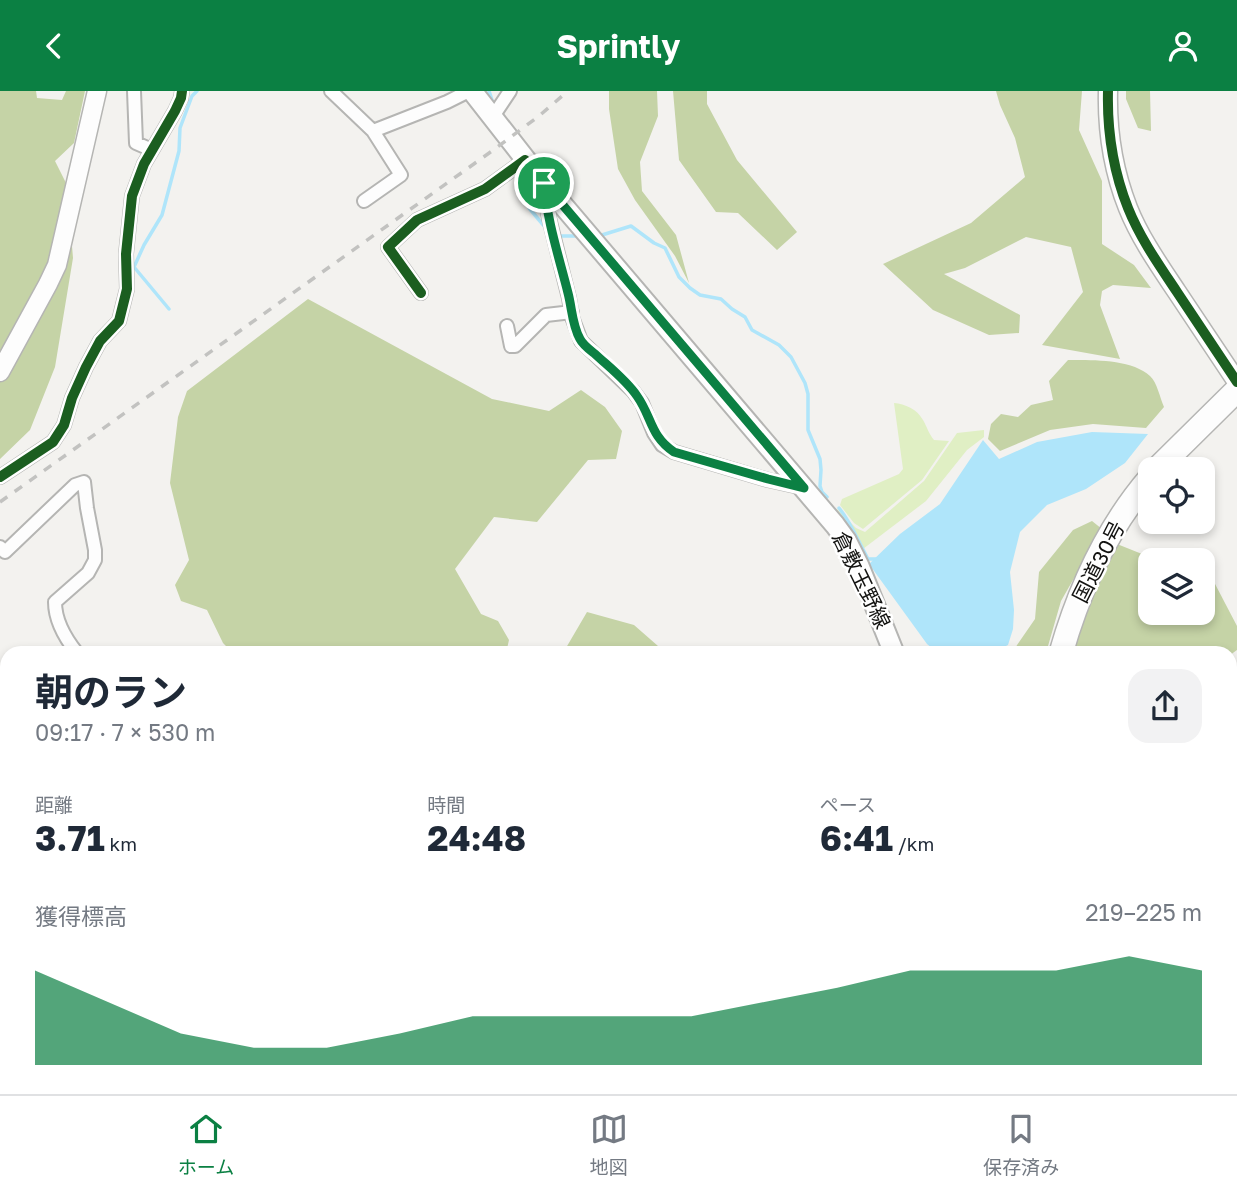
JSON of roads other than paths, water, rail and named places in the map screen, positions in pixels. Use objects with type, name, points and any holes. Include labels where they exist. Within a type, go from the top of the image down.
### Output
[{"type":"highway","points":[[1169,457],[1237,390]]},
{"type":"highway","name":"国道30号","points":[[1063,646],[1083,588],[1138,493]]},
{"type":"main road","name":"倉敷玉野線","points":[[471,91],[544,183],[846,540],[891,646]]},
{"type":"street","points":[[0,372],[57,265],[97,91]]},
{"type":"street","points":[[134,91],[136,143],[152,150]]},
{"type":"street","points":[[0,477],[52,442],[64,425],[72,398],[100,341],[119,321],[127,289],[126,254],[132,196],[144,164],[175,111],[182,91]]},
{"type":"street","points":[[331,91],[373,131],[401,175],[364,201]]},
{"type":"street","points":[[373,131],[471,91]]},
{"type":"street","points":[[492,118],[510,91]]},
{"type":"street","points":[[1108,91],[1109,137],[1127,206],[1138,230],[1164,272],[1237,382]]},
{"type":"street","points":[[421,293],[388,247],[417,220],[485,189],[525,160]]},
{"type":"street","points":[[544,183],[547,209],[580,341],[633,391],[642,403],[662,445],[674,452],[804,488]]},
{"type":"street","points":[[507,326],[511,346],[515,347],[546,315],[572,312]]},
{"type":"street","points":[[0,547],[5,552],[75,485],[84,482],[95,560],[88,573],[55,601],[60,625],[71,646]]},
{"type":"water","points":[[1092,432],[1148,434],[1125,463],[1086,489],[1047,505],[1020,532],[1010,572],[1014,610],[1013,629],[1008,645],[929,646],[869,564],[900,534],[940,504],[983,440],[999,459],[1037,442]]},
{"type":"waterway","points":[[169,309],[134,267],[162,215],[179,151],[180,128],[192,96],[197,91]]},
{"type":"waterway","points":[[489,91],[493,103]]},
{"type":"waterway","points":[[534,184],[529,208],[545,227]]},
{"type":"waterway","points":[[602,235],[631,226],[665,248],[679,277],[690,288],[700,295],[721,299],[745,317],[752,330],[779,345],[791,357],[808,394],[808,430],[820,459],[820,486],[827,497]]},
{"type":"waterway","points":[[560,236],[576,236]]},
{"type":"waterway","points":[[839,508],[868,559],[877,559]]},
{"type":"railway","points":[[0,502],[492,151],[568,91]]}]
